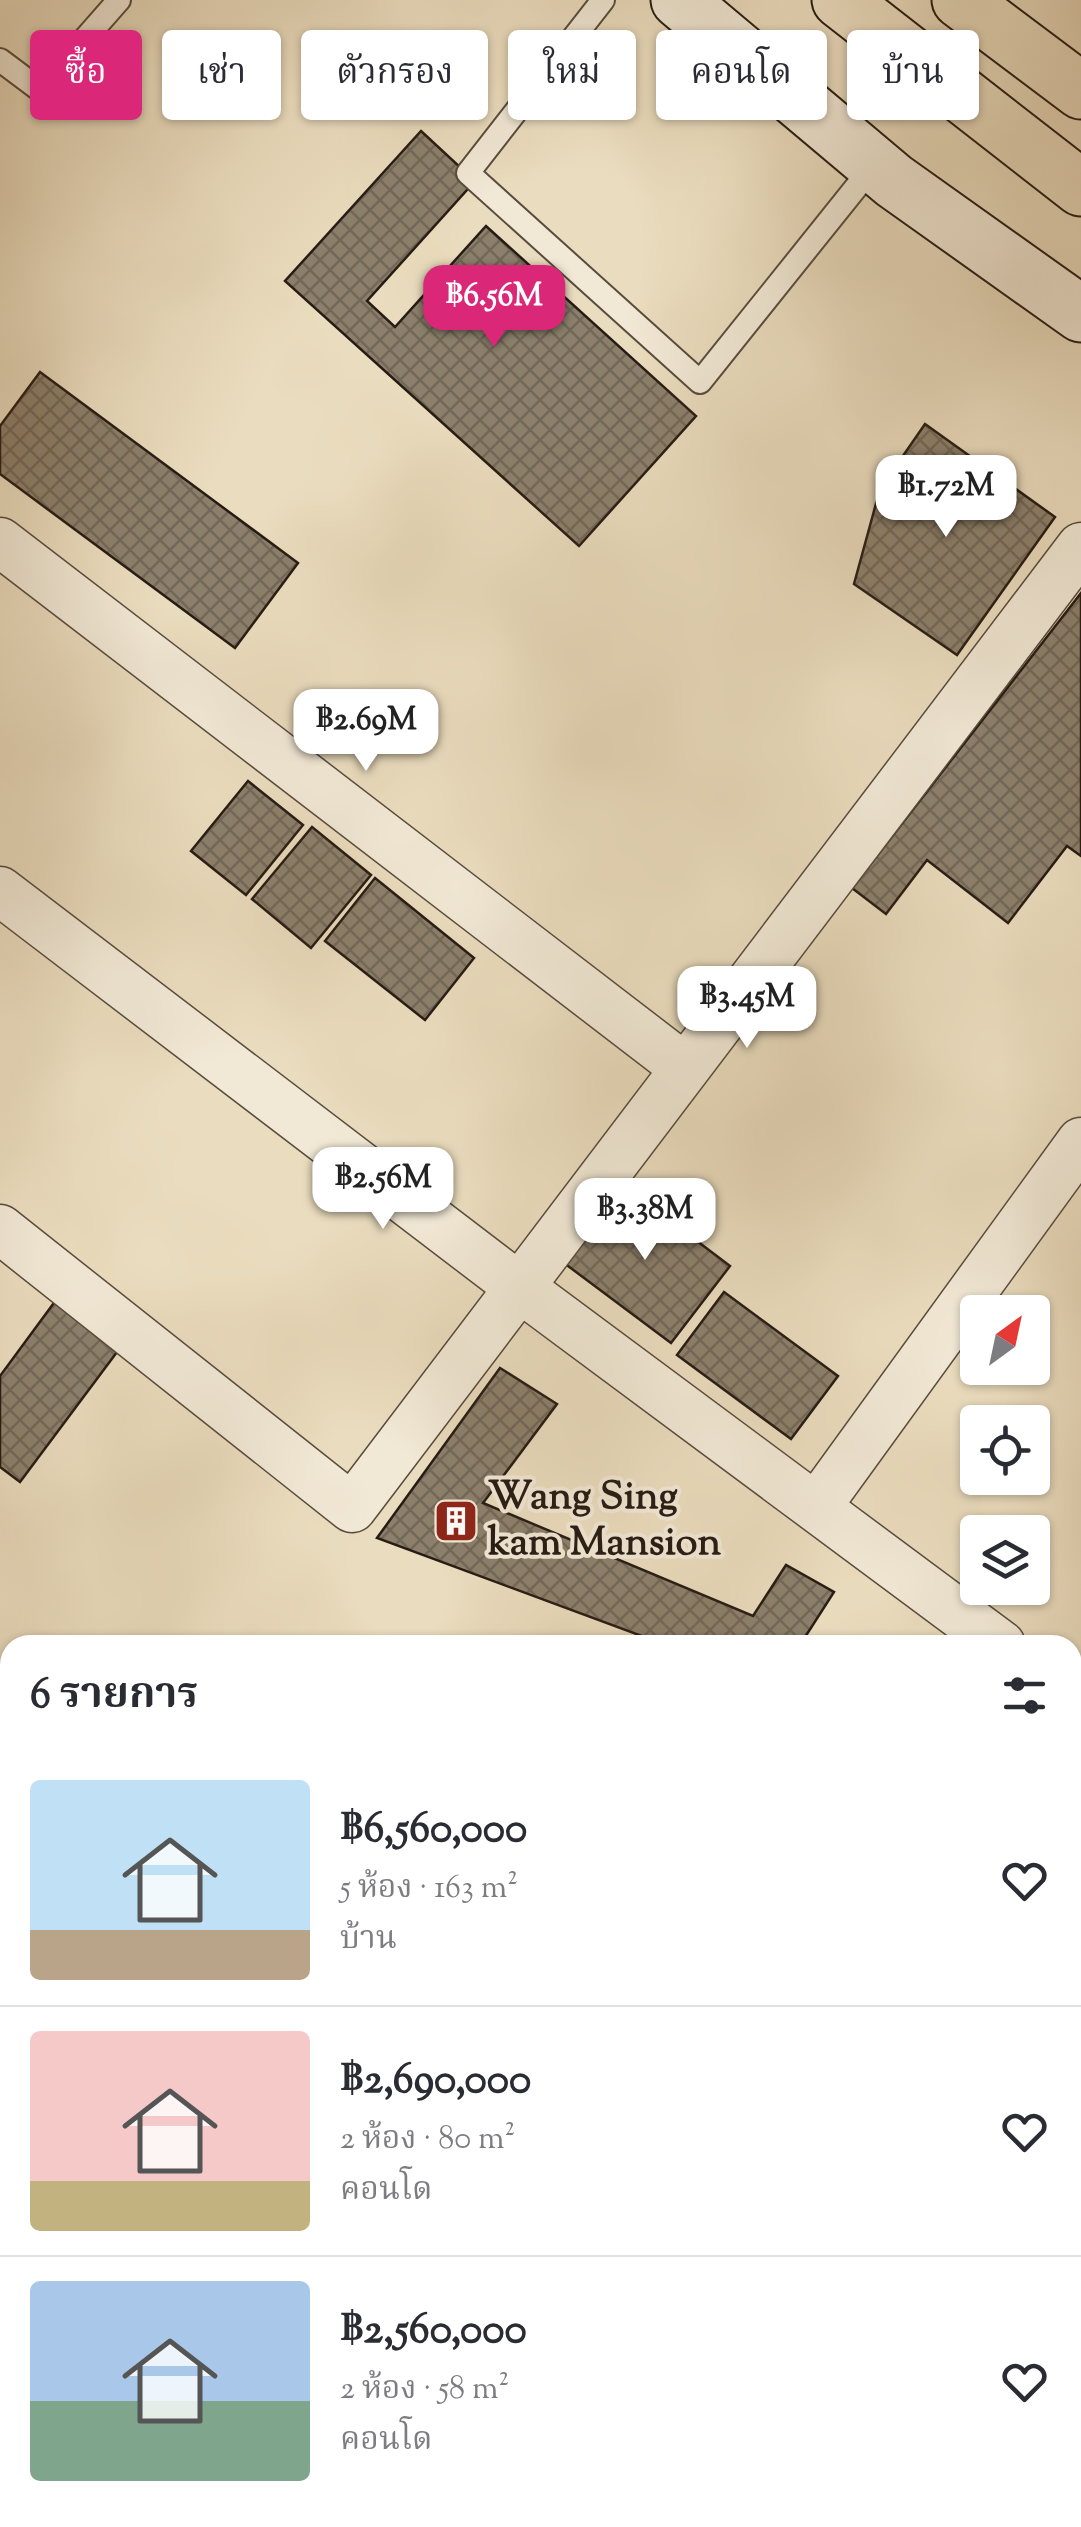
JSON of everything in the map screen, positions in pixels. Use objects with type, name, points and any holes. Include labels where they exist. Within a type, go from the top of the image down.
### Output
[{"type":"highway","points":[[840,0],[1081,188]]},
{"type":"highway","points":[[960,0],[1081,92]]},
{"type":"main road","points":[[678,0],[885,172],[1081,314]]},
{"type":"main road","points":[[885,172],[1024,306],[1081,350]]},
{"type":"street","points":[[0,542],[685,1068]]},
{"type":"street","points":[[0,1230],[352,1508],[1081,546]]},
{"type":"street","points":[[0,892],[519,1287],[988,1635]]},
{"type":"street","points":[[816,1506],[1081,1142]]},
{"type":"lane","points":[[0,60],[40,90],[119,0]]},
{"type":"lane","points":[[604,0],[468,174],[700,382],[885,172]]},
{"type":"building","points":[[421,131],[475,181],[367,301],[395,327],[486,226],[696,416],[579,546],[285,281]]},
{"type":"building","points":[[40,372],[298,563],[235,648],[0,474],[0,426]]},
{"type":"building","points":[[925,424],[1055,517],[957,655],[854,584],[880,489]]},
{"type":"building","points":[[1081,593],[1081,856],[1067,846],[1008,923],[927,860],[886,914],[852,888]]},
{"type":"building","points":[[248,781],[303,825],[246,895],[191,851]]},
{"type":"building","points":[[312,827],[371,875],[311,948],[252,899]]},
{"type":"building","points":[[375,878],[474,958],[425,1020],[325,941]]},
{"type":"building","points":[[619,1182],[730,1266],[671,1343],[560,1260]]},
{"type":"building","points":[[724,1292],[838,1376],[791,1439],[677,1355]]},
{"type":"building","points":[[56,1300],[120,1348],[20,1482],[0,1467],[0,1376]]},
{"type":"building","name":"Wang Sing kam Mansion","points":[[500,1368],[557,1404],[483,1503],[753,1616],[786,1565],[834,1592],[806,1635],[639,1635],[377,1538]]},
{"type":"place","name":"Wang Sing kam Mansion","points":[[456,1521]]}]
